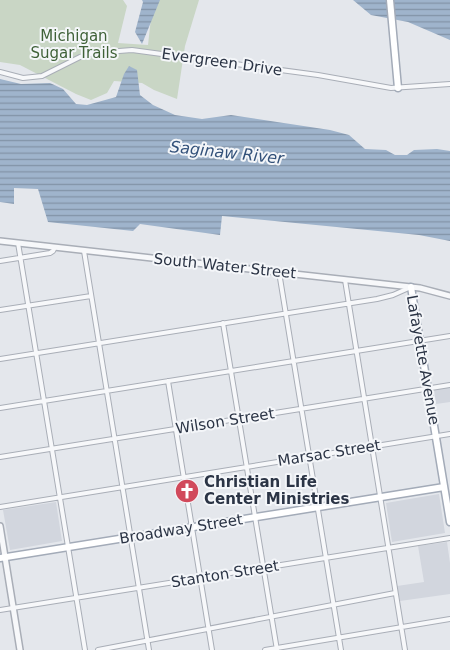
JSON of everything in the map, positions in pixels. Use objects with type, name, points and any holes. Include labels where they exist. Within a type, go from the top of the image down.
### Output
[{"type":"main road","points":[[390,0],[398,88]]},
{"type":"main road","name":"Lafayette Avenue","points":[[411,287],[436,436],[447,486],[450,522]]},
{"type":"main road","name":"Broadway Street","points":[[3,558],[447,486]]},
{"type":"street","name":"Evergreen Drive","points":[[0,72],[23,78],[42,76],[80,57],[93,53],[132,50],[318,75],[391,88],[450,84]]},
{"type":"street","name":"South Water Street","points":[[0,241],[411,287],[450,296]]},
{"type":"street","points":[[18,243],[84,650]]},
{"type":"street","points":[[0,261],[50,253],[53,252],[55,247]]},
{"type":"street","points":[[84,251],[149,650]]},
{"type":"street","points":[[279,272],[341,650]]},
{"type":"street","points":[[345,280],[405,650]]},
{"type":"street","points":[[0,359],[394,295],[411,287]]},
{"type":"street","points":[[0,310],[91,296]]},
{"type":"street","points":[[223,323],[276,649]]},
{"type":"street","points":[[0,408],[450,336]]},
{"type":"street","points":[[168,381],[212,650]]},
{"type":"street","name":"Wilson Street","points":[[0,457],[450,385]]},
{"type":"street","name":"Marsac Street","points":[[0,506],[450,434]]},
{"type":"street","points":[[0,526],[3,558],[14,608],[20,650]]},
{"type":"street","name":"Stanton Street","points":[[0,610],[450,538]]},
{"type":"street","points":[[98,650],[395,593]]},
{"type":"street","points":[[266,650],[450,620]]},
{"type":"shaded area","points":[[450,387],[450,402],[436,404],[434,389]]},
{"type":"shaded area","points":[[439,494],[445,533],[392,542],[386,503]]},
{"type":"shaded area","points":[[56,502],[62,541],[10,550],[3,510]]},
{"type":"shaded area","points":[[447,542],[450,563],[450,594],[400,601],[397,586],[424,582],[418,546]]},
{"type":"green space","name":"Michigan Sugar Trails","points":[[0,0],[123,0],[127,6],[118,43],[148,45],[153,0],[199,0],[185,46],[177,99],[142,83],[114,81],[107,93],[91,100],[20,65],[0,62]]},
{"type":"water","points":[[142,0],[160,0],[142,44],[135,32]]},
{"type":"water","points":[[353,0],[450,0],[450,40],[408,22],[371,15]]},
{"type":"water","name":"Saginaw River","points":[[129,66],[137,70],[140,95],[153,105],[175,115],[202,119],[231,115],[330,130],[349,135],[365,149],[386,150],[395,155],[407,155],[414,150],[437,149],[450,151],[450,241],[419,235],[222,216],[220,235],[140,224],[133,231],[48,222],[38,189],[14,188],[14,204],[0,202],[0,79],[21,84],[50,83],[63,89],[76,104],[87,105],[116,97],[124,74]]},
{"type":"place","name":"Christian Life Center Ministries","points":[[187,491]]}]
